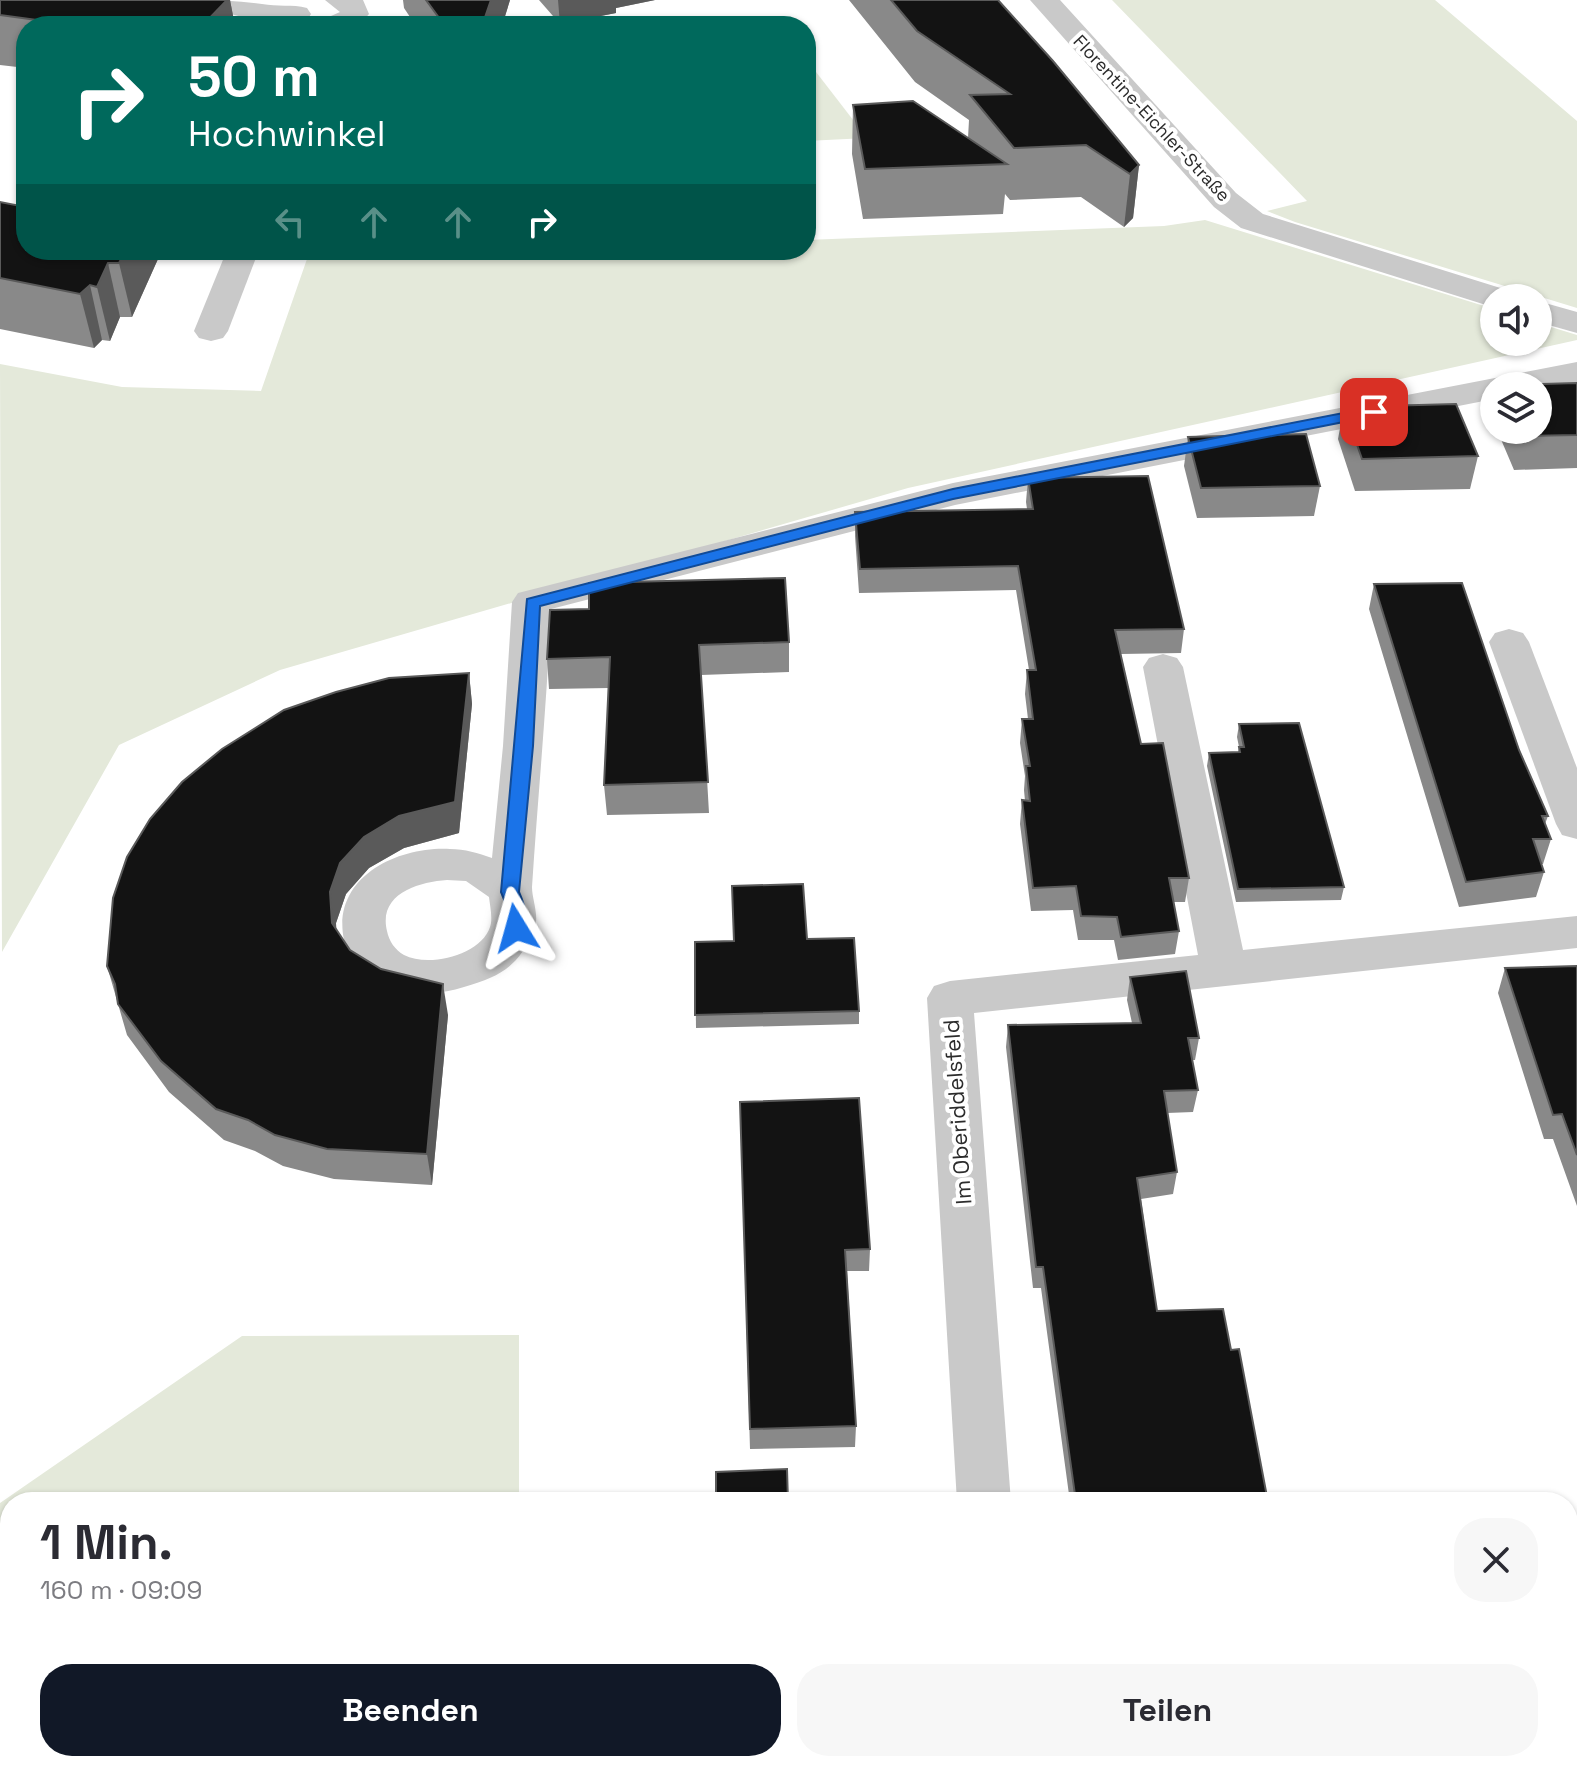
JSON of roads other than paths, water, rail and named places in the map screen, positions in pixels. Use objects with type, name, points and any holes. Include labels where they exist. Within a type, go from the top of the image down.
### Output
[{"type":"street","points":[[212,0],[262,13],[311,13]]},
{"type":"street","points":[[339,0],[353,6],[352,16]]},
{"type":"street","name":"Florentine-Eichler-Straße","points":[[1044,0],[1225,200],[1252,221],[1480,292]]},
{"type":"street","points":[[211,331],[239,260]]},
{"type":"street","points":[[1552,315],[1577,323]]},
{"type":"street","points":[[1552,377],[1577,372]]},
{"type":"street","points":[[510,892],[524,746],[532,602],[953,494],[1480,391]]},
{"type":"street","points":[[1509,642],[1577,824]]},
{"type":"street","points":[[1163,667],[1224,970]]},
{"type":"street","name":"Im Oberiddelsfeld","points":[[983,1492],[950,998],[1577,932]]}]
